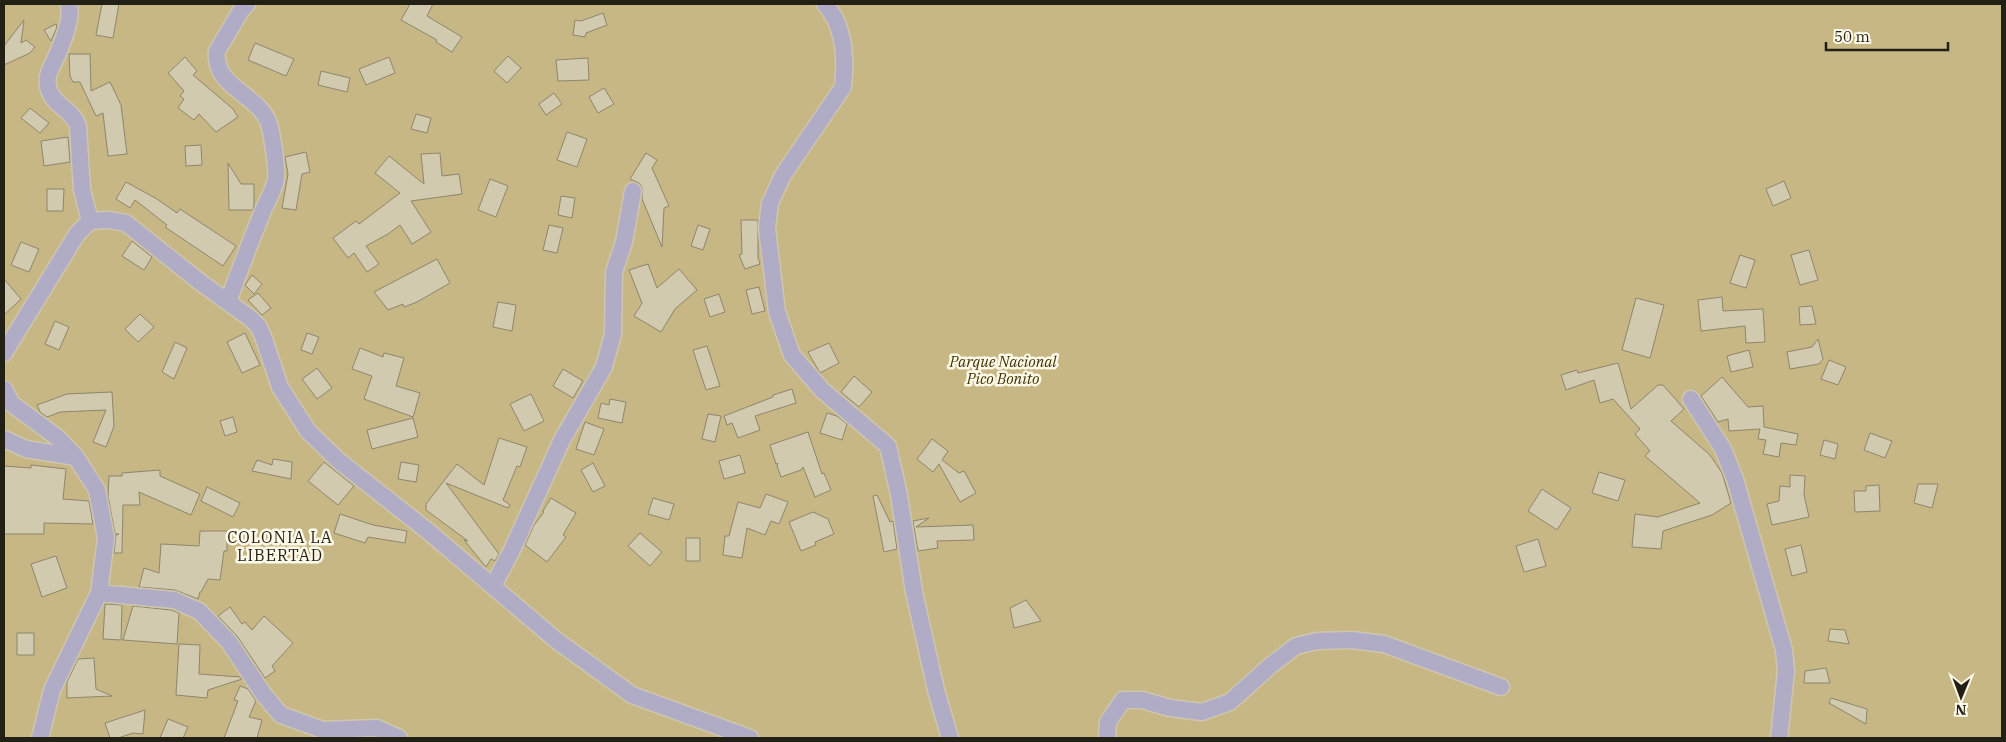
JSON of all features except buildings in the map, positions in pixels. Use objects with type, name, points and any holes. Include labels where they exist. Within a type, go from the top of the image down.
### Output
[{"type":"street","points":[[69,4],[70,12],[67,25],[57,56],[49,70],[48,89],[55,102],[76,119],[82,190],[90,221]]},
{"type":"street","points":[[228,302],[276,179],[268,120],[261,110],[229,83],[218,67],[216,59],[217,51],[242,9],[247,4]]},
{"type":"street","points":[[825,4],[831,10],[842,33],[845,71],[843,88],[783,175],[770,203],[767,228],[777,312],[792,355],[822,390],[888,446],[899,495],[914,592],[936,690],[950,738]]},
{"type":"street","points":[[493,586],[511,552],[562,440],[604,366],[613,334],[614,272],[624,242],[633,191]]},
{"type":"street","points":[[4,354],[77,234],[90,221],[109,220],[126,222],[258,326],[280,387],[308,431],[339,461],[429,532],[556,640],[632,695],[750,738]]},
{"type":"street","points":[[4,389],[12,404],[58,438],[76,457],[97,490],[106,538],[99,593],[52,690],[40,738]]},
{"type":"street","points":[[1691,399],[1723,449],[1735,479],[1784,650],[1786,671],[1779,738]]},
{"type":"street","points":[[4,440],[26,449],[76,457]]},
{"type":"street","points":[[99,593],[174,600],[199,611],[229,642],[264,695],[281,715],[321,734],[377,728],[399,738]]},
{"type":"street","points":[[1107,738],[1108,722],[1123,700],[1142,700],[1170,708],[1202,712],[1230,702],[1270,666],[1296,646],[1317,641],[1352,640],[1384,644],[1501,687]]},
{"type":"green space","name":"Parque Nacional Pico Bonito","points":[[4,4],[2002,4],[2002,738],[4,738]]},
{"type":"district","name":"COLONIA LA LIBERTAD","points":[[280,546]]}]
